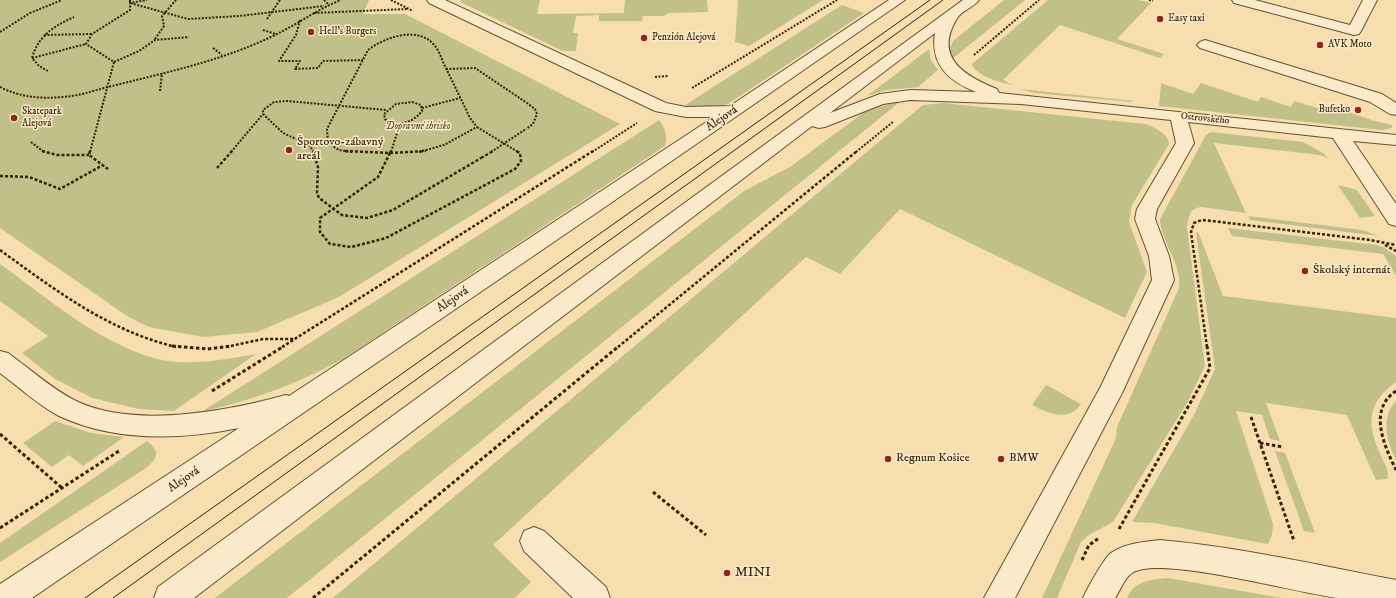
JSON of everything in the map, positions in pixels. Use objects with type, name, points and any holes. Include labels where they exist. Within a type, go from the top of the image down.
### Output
[{"type":"street","points":[[434,0],[661,107],[686,112],[734,111]]},
{"type":"street","name":"Alejová","points":[[6,598],[669,155],[898,0]]},
{"type":"street","points":[[169,598],[792,134],[893,57],[972,0]]},
{"type":"street","points":[[1239,0],[1354,31],[1370,0]]},
{"type":"street","points":[[949,18],[944,26],[942,49],[944,60],[953,73],[972,84],[1013,99]]},
{"type":"street","points":[[1205,45],[1376,98],[1396,110]]},
{"type":"street","points":[[792,134],[880,99],[928,94],[1013,99]]},
{"type":"street","name":"Ostrovského","points":[[1013,99],[1396,140]]},
{"type":"street","points":[[661,107],[678,123],[679,135],[669,155]]},
{"type":"street","points":[[999,598],[1110,393],[1163,280],[1159,256],[1145,219],[1147,209],[1185,143],[1178,116]]},
{"type":"street","points":[[1340,135],[1396,219]]},
{"type":"street","points":[[0,360],[68,408],[95,418],[128,424],[159,425],[232,420],[302,401]]},
{"type":"street","points":[[534,541],[595,598]]},
{"type":"street","points":[[1098,598],[1121,563],[1139,556],[1160,554],[1287,573],[1396,595]]},
{"type":"path","points":[[0,32],[27,14],[45,5],[62,0]]},
{"type":"path","points":[[32,58],[86,44],[92,34],[130,10],[130,0]]},
{"type":"path","points":[[130,3],[147,0]]},
{"type":"path","points":[[89,155],[106,87],[114,62],[139,51],[155,40],[164,26],[162,16],[164,12],[176,0]]},
{"type":"path","points":[[267,19],[280,0]]},
{"type":"path","points":[[324,0],[329,5]]},
{"type":"path","points":[[0,87],[19,95],[54,97],[85,95],[106,87],[162,73],[222,55],[277,34],[311,13],[341,0]]},
{"type":"path","points":[[211,392],[661,107],[837,0]]},
{"type":"path","points":[[953,73],[1039,0]]},
{"type":"path","points":[[1149,0],[1153,1]]},
{"type":"path","points":[[130,3],[181,18],[271,13],[329,5]]},
{"type":"path","points":[[311,13],[408,9]]},
{"type":"path","points":[[32,58],[35,46],[44,35],[74,17]]},
{"type":"path","points":[[216,22],[219,17]]},
{"type":"path","points":[[300,20],[296,35],[279,61],[300,60],[294,69],[318,68],[323,61],[363,60]]},
{"type":"path","points":[[263,30],[277,34]]},
{"type":"path","points":[[44,35],[92,34]]},
{"type":"path","points":[[400,124],[391,152],[378,177],[320,218],[320,232],[330,244],[345,247],[374,242],[397,233],[519,166],[521,157],[520,153],[477,128],[432,42],[423,37],[400,36],[374,44],[368,50],[327,129],[328,142],[334,147],[349,151],[391,152],[432,150],[477,128]]},
{"type":"path","points":[[155,40],[189,37]]},
{"type":"path","points":[[86,44],[95,52],[106,56],[114,62]]},
{"type":"path","points":[[213,48],[222,55]]},
{"type":"path","points":[[32,58],[39,66],[48,71]]},
{"type":"path","points":[[263,114],[284,133],[309,145],[315,153],[319,176],[317,193],[319,198],[342,215],[367,218],[392,210],[481,158],[532,124],[537,114],[535,109],[475,68],[465,67],[446,69]]},
{"type":"path","points":[[160,92],[162,73]]},
{"type":"path","points":[[313,598],[816,183],[928,94]]},
{"type":"path","points":[[422,108],[460,98]]},
{"type":"path","points":[[217,168],[263,114],[263,110],[267,105],[280,101],[386,110],[395,105],[406,102],[417,103],[422,108]]},
{"type":"path","points":[[386,110],[384,114],[385,120],[400,124],[417,118],[421,115],[422,108]]},
{"type":"path","points":[[31,142],[34,147],[48,154],[89,155],[108,169]]},
{"type":"path","points":[[0,176],[29,177],[60,189],[103,165]]},
{"type":"path","points":[[1121,563],[1118,531],[1210,368],[1191,232],[1194,223],[1202,220],[1212,221],[1370,240],[1396,245]]},
{"type":"path","points":[[1383,243],[1396,251]]},
{"type":"path","points":[[0,250],[68,298],[118,327],[166,346],[208,349],[259,340],[295,339]]},
{"type":"path","points":[[1396,391],[1384,403],[1379,420],[1382,440],[1396,470]]},
{"type":"path","points":[[1250,417],[1296,548]]},
{"type":"path","points":[[0,528],[159,425]]},
{"type":"path","points":[[0,434],[62,488]]},
{"type":"path","points":[[1260,443],[1283,447]]},
{"type":"path","points":[[653,492],[706,535]]},
{"type":"green space","name":"Športovo-zábavný areál","points":[[0,0],[369,0],[363,14],[405,14],[620,124],[339,297],[257,332],[203,337],[149,327],[127,316],[0,228]]},
{"type":"green space","points":[[461,0],[540,0],[537,14],[624,13],[625,0],[707,0],[708,12],[669,13],[664,16],[643,16],[642,21],[599,21],[599,15],[576,16],[573,33],[578,33],[576,51],[563,51],[460,2]]},
{"type":"green space","points":[[738,0],[823,0],[749,46],[735,42]]},
{"type":"green space","points":[[1004,0],[1025,0],[952,59],[949,51],[953,41]]},
{"type":"green space","points":[[1048,0],[1139,0],[1151,3],[1117,39],[1164,54],[1160,58],[1060,25],[1003,80],[1013,85],[1002,83],[983,75],[974,68],[972,64]]},
{"type":"green space","points":[[842,5],[864,13],[728,104],[707,108],[685,105]]},
{"type":"green space","points":[[929,49],[931,60],[938,70],[918,87],[887,90],[867,96]]},
{"type":"green space","points":[[1161,83],[1193,94],[1201,83],[1258,102],[1261,97],[1290,107],[1295,101],[1326,111],[1329,105],[1371,120],[1392,125],[1392,128],[1382,130],[1159,106]]},
{"type":"green space","points":[[1020,89],[1134,101],[1131,102],[1035,93]]},
{"type":"green space","points":[[901,101],[287,598],[215,598],[744,191],[790,167],[867,110]]},
{"type":"green space","points":[[943,103],[1145,124],[1157,129],[1167,137],[1169,144],[1132,205],[1129,222],[1147,272],[1125,318],[900,209],[840,274],[806,257],[493,545],[531,582],[515,598],[333,598],[923,105]]},
{"type":"green space","points":[[659,120],[665,132],[665,146],[343,359],[292,384],[240,402],[203,411]]},
{"type":"green space","points":[[1211,132],[1303,142],[1323,153],[1329,159],[1320,155],[1214,143],[1246,213],[1201,207],[1194,209],[1189,217],[1187,228],[1205,366],[1187,403],[1113,522],[1089,535],[1081,542],[1057,598],[1042,598],[1116,438],[1117,427],[1179,288],[1179,279],[1175,261],[1161,228],[1160,219],[1206,135]]},
{"type":"green space","points":[[1338,185],[1357,190],[1375,216],[1360,218]]},
{"type":"green space","points":[[1248,216],[1362,230],[1379,236],[1250,220]]},
{"type":"green space","points":[[1228,228],[1377,245],[1385,248],[1396,256],[1396,276],[1383,254],[1232,236]]},
{"type":"green space","points":[[1198,232],[1223,296],[1396,318],[1396,382],[1386,390],[1379,399],[1374,407],[1372,416],[1374,436],[1387,468],[1387,479],[1376,480],[1347,415],[1266,403],[1280,441],[1270,439],[1262,415],[1236,411],[1273,524],[1272,535],[1268,544],[1154,523],[1132,522],[1194,415],[1215,369],[1196,233]]},
{"type":"green space","points":[[0,264],[80,322],[123,347],[168,361],[179,362],[212,361],[256,354],[174,411],[139,409],[92,398],[55,379],[22,353],[48,336],[0,301]]},
{"type":"green space","points":[[1046,385],[1081,404],[1076,410],[1065,415],[1058,415],[1032,405]]},
{"type":"green space","points":[[1396,401],[1396,460],[1388,438],[1387,422],[1391,407]]},
{"type":"green space","points":[[55,421],[91,433],[124,437],[83,466],[69,455],[52,467],[23,443]]},
{"type":"green space","points":[[147,441],[154,448],[156,454],[153,461],[146,468],[0,562],[0,543]]},
{"type":"green space","points":[[1275,451],[1285,453],[1315,533],[1304,531]]},
{"type":"green space","points":[[1168,578],[1282,598],[1127,598],[1130,592],[1139,584],[1150,580]]},
{"type":"tram line","points":[[85,598],[930,0]]},
{"type":"tram line","points":[[113,598],[943,0]]},
{"type":"place","name":"Easy taxi","points":[[1160,19]]},
{"type":"place","name":"Hell's Burgers","points":[[311,32]]},
{"type":"place","name":"Penzión Alejová","points":[[644,38]]},
{"type":"place","name":"AVK Moto","points":[[1320,45]]},
{"type":"place","name":"Bufetko","points":[[1358,110]]},
{"type":"place","name":"Skatepark Alejová","points":[[14,118]]},
{"type":"place","name":"Športovo-zábavný areál","points":[[289,150]]},
{"type":"place","name":"Školský internát","points":[[1305,271]]},
{"type":"place","name":"Regnum Košice","points":[[888,459]]},
{"type":"place","name":"BMW","points":[[1001,459]]},
{"type":"place","name":"MINI","points":[[727,573]]},
{"type":"park label","name":"Dopravné ihrisko","points":[[418,127]]}]
